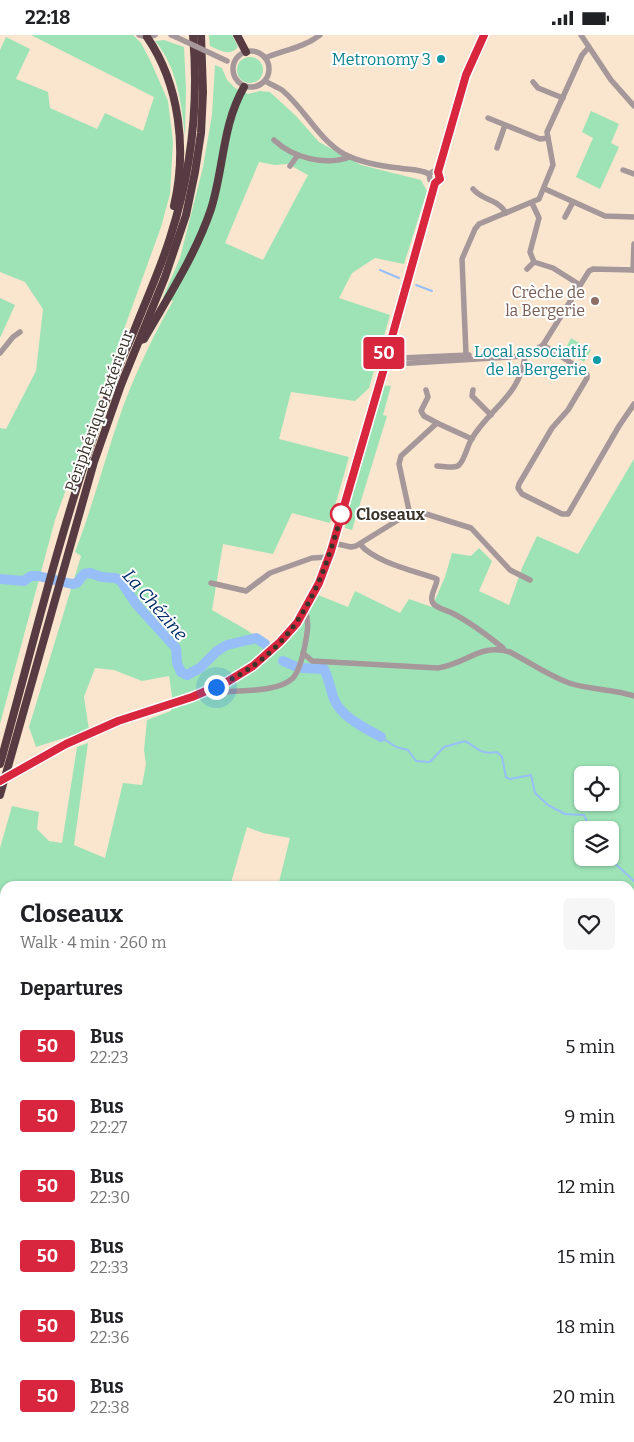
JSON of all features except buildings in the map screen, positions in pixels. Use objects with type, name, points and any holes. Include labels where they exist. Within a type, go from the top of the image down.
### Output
[{"type":"highway","points":[[0,764],[58,549],[80,477],[106,401],[160,267],[176,221],[187,170],[193,127],[195,81],[193,35]]},
{"type":"highway","name":"Périphérique Extérieur","points":[[0,795],[94,461],[138,341],[176,246],[192,186],[202,117],[201,35]]},
{"type":"highway","points":[[237,35],[246,52]]},
{"type":"highway","points":[[147,36],[162,62],[175,103],[179,141],[178,183],[173,212],[176,221]]},
{"type":"highway","points":[[138,341],[144,339],[191,255],[211,208],[228,120],[236,100],[244,87]]},
{"type":"street","points":[[265,58],[304,45],[320,35]]},
{"type":"street","points":[[484,35],[466,75],[438,172],[440,179],[435,183],[388,351],[381,357],[382,362],[390,366],[394,364],[525,356],[543,345],[589,271],[593,269],[633,270],[634,244]]},
{"type":"street","points":[[581,35],[611,80],[634,106]]},
{"type":"street","points":[[173,36],[233,63]]},
{"type":"street","points":[[466,355],[462,259],[479,223],[540,199],[553,165],[548,132],[582,55],[589,47]]},
{"type":"street","points":[[246,52],[256,52],[265,58],[269,70],[265,81],[255,87],[244,87],[234,78],[232,72],[233,63],[237,57],[246,52]]},
{"type":"street","points":[[265,81],[281,90],[294,102],[323,137],[350,157],[371,164],[418,170],[430,174],[434,171],[438,172]]},
{"type":"street","points":[[533,82],[538,88],[563,98]]},
{"type":"street","points":[[488,118],[540,139],[548,138]]},
{"type":"street","points":[[496,148],[505,125]]},
{"type":"street","points":[[274,140],[280,146],[298,155],[312,159],[337,161],[350,157]]},
{"type":"street","points":[[290,166],[298,155]]},
{"type":"street","points":[[623,170],[634,174]]},
{"type":"street","points":[[430,174],[430,180],[435,183]]},
{"type":"street","points":[[473,189],[479,196],[494,201],[503,207],[506,213]]},
{"type":"street","points":[[545,189],[605,216],[634,217]]},
{"type":"street","points":[[565,217],[573,202]]},
{"type":"street","points":[[532,203],[539,218],[530,252],[534,262]]},
{"type":"street","points":[[527,269],[534,262]]},
{"type":"street","points":[[534,262],[553,268],[580,285]]},
{"type":"street","points":[[0,353],[12,337],[20,332]]},
{"type":"street","points":[[543,345],[584,371],[587,379],[568,410],[552,428],[519,484],[518,488],[522,494],[562,514],[568,514],[619,426],[634,404]]},
{"type":"street","points":[[388,351],[401,358],[466,355],[481,359]]},
{"type":"street","points":[[394,364],[396,356]]},
{"type":"street","points":[[436,466],[458,466],[472,439],[504,402],[524,370],[525,356]]},
{"type":"street","points":[[0,781],[66,744],[118,721],[216,687],[253,666],[270,653],[297,623],[316,590],[333,543],[385,365]]},
{"type":"street","points":[[426,390],[428,397],[421,411],[424,416],[472,439]]},
{"type":"street","points":[[473,390],[472,396],[491,415]]},
{"type":"street","points":[[410,515],[399,464],[401,456],[437,423]]},
{"type":"street","points":[[333,543],[351,547],[360,544],[398,520],[410,515],[426,515],[471,527],[510,569],[530,580]]},
{"type":"street","points":[[360,544],[366,552],[376,557],[437,579],[432,596],[435,606],[459,616],[505,650],[568,683],[620,691],[634,696]]},
{"type":"street","points":[[211,583],[246,591],[270,573],[312,559],[328,557]]},
{"type":"street","points":[[216,687],[220,691],[225,692],[261,689],[280,686],[293,678],[298,671],[308,627],[308,617],[305,611]]},
{"type":"street","points":[[303,653],[307,659],[312,661],[438,668],[456,664],[483,651],[491,649],[505,650]]},
{"type":"green space","points":[[31,35],[133,35],[141,43],[168,101],[173,142],[170,194],[161,227],[55,520],[0,724],[0,428],[6,429],[36,371],[43,309],[25,282],[0,272],[0,50],[6,37],[30,49],[16,79],[48,92],[50,108],[97,129],[105,113],[143,131],[154,97]]},
{"type":"green space","points":[[209,35],[232,35],[238,47],[232,52],[224,52],[210,46]]},
{"type":"green space","points":[[164,40],[184,47],[186,88],[185,136],[180,98],[174,74],[155,41]]},
{"type":"green space","points":[[250,57],[259,61],[263,70],[259,79],[250,83],[241,79],[237,70],[241,61]]},
{"type":"green space","points":[[215,65],[222,68],[227,80],[235,88],[248,94],[260,91],[270,92],[296,116],[319,142],[361,165],[421,180],[427,191],[404,264],[375,258],[352,273],[339,298],[390,315],[369,388],[355,401],[291,392],[279,439],[349,457],[330,523],[292,513],[273,554],[223,544],[212,610],[245,629],[277,651],[297,628],[318,595],[348,607],[355,591],[400,613],[409,599],[432,607],[445,577],[452,553],[471,556],[479,548],[492,561],[479,591],[509,605],[522,568],[537,536],[578,554],[634,459],[634,881],[279,881],[290,838],[263,833],[247,827],[231,881],[0,881],[0,848],[12,806],[39,812],[37,829],[49,841],[62,843],[77,747],[88,743],[74,845],[105,858],[123,783],[142,785],[146,764],[144,750],[147,720],[171,711],[172,696],[169,676],[142,681],[114,670],[95,668],[84,697],[89,730],[36,747],[29,727],[81,556],[75,552],[124,404],[159,326],[173,301],[163,297],[180,258],[203,167],[212,115]],"holes":[[[259,162],[275,165],[288,164],[308,175],[263,260],[225,243]]]},
{"type":"green space","points":[[591,111],[619,124],[611,143],[619,147],[600,189],[576,177],[593,138],[582,132]]},
{"type":"green space","points":[[0,298],[15,305],[0,338]]},
{"type":"green space","points":[[571,338],[591,350],[584,362],[565,350]]},
{"type":"green space","points":[[383,385],[391,386],[383,415],[387,416],[352,530],[345,528],[355,482]]},
{"type":"waterway","points":[[380,270],[399,278]]},
{"type":"waterway","points":[[416,285],[432,291]]},
{"type":"waterway","name":"La Chézine","points":[[0,579],[24,581],[31,576],[38,576],[72,584],[77,583],[84,574],[90,573],[120,580],[136,604],[176,648],[177,663],[181,672],[187,675],[200,668],[217,651],[227,645],[256,638],[265,644]]},
{"type":"waterway","name":"La Chézine","points":[[283,661],[297,667]]},
{"type":"waterway","name":"La Chézine","points":[[302,668],[324,669],[334,699],[342,711],[348,717],[381,737]]},
{"type":"waterway","name":"La Chézine","points":[[381,737],[396,747],[408,750],[416,761],[430,762],[444,747],[465,741],[483,752],[497,752],[502,757],[506,777],[510,779],[531,775],[535,793],[548,805],[565,814],[584,815],[587,821]]},
{"type":"waterway","name":"La Chézine","points":[[618,866],[634,881]]},
{"type":"bus line","name":"50","points":[[0,781],[66,744],[118,721],[192,697],[227,682],[270,653],[297,623],[305,611],[319,583],[331,551],[385,365],[381,357],[388,351],[435,183],[440,179],[438,172],[466,75],[484,35]]},
{"type":"place","name":"Metronomy 3","points":[[441,59]]},
{"type":"place","name":"Crèche de la Bergerie","points":[[595,301]]},
{"type":"place","name":"Local associatif de la Bergerie","points":[[597,360]]},
{"type":"place","name":"Closeaux","points":[[341,514]]},
{"type":"route","points":[[216,687],[253,666],[270,653],[297,623],[319,583],[331,551],[341,514]]}]
